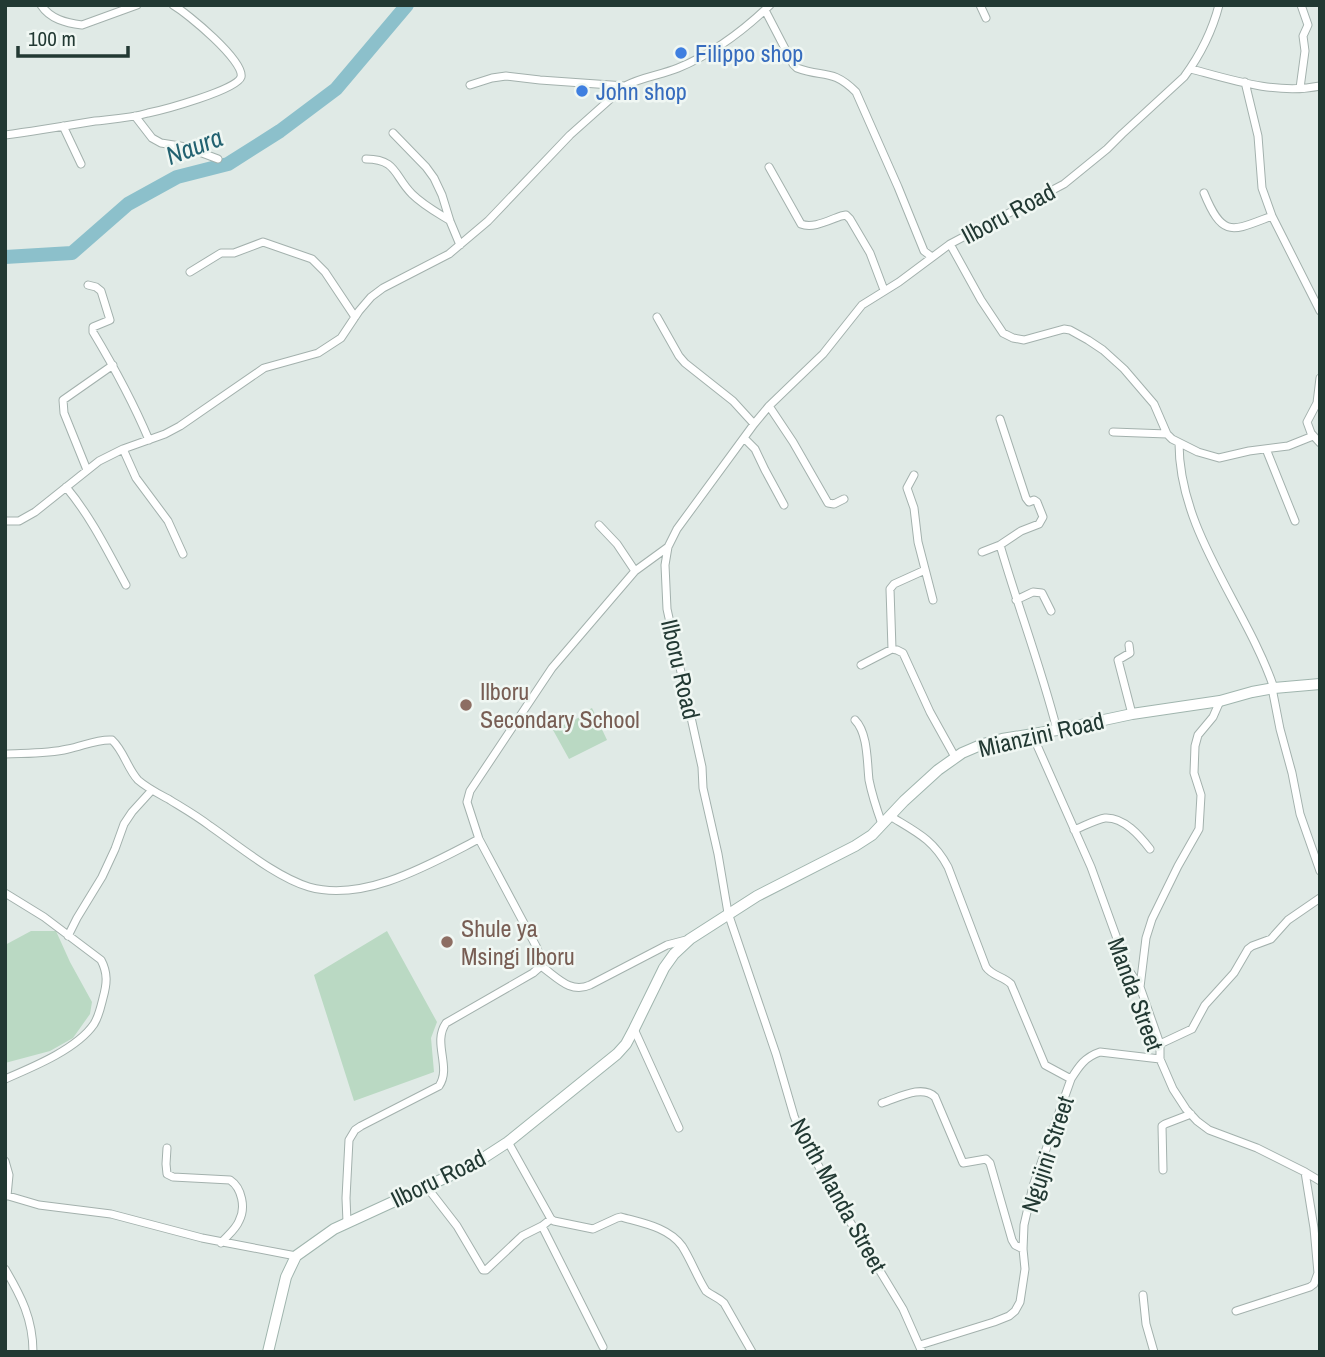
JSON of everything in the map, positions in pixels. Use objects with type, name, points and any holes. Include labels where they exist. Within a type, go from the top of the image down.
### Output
[{"type":"street","points":[[41,5],[51,16],[82,25],[137,5]]},
{"type":"street","points":[[5,135],[147,114],[233,86],[242,75],[231,56],[207,32],[173,5]]},
{"type":"street","points":[[980,5],[986,18]]},
{"type":"street","name":"Ilboru Road","points":[[296,1256],[347,1222],[471,1166],[508,1142],[617,1054],[626,1044],[664,968],[674,954],[690,939],[728,913],[703,788],[702,767],[667,609],[665,565],[668,548],[677,529],[754,424],[823,354],[862,305],[899,282],[950,244],[1064,184],[1107,149],[1191,69],[1213,30],[1219,5]]},
{"type":"street","points":[[1300,88],[1305,51],[1303,36],[1308,25],[1301,5]]},
{"type":"street","points":[[5,521],[25,518],[99,461],[180,426],[264,368],[325,350],[341,338],[371,297],[449,254],[488,221],[570,135],[625,86],[674,70],[709,54],[767,7],[797,68],[834,75],[856,92],[924,251],[932,257]]},
{"type":"street","points":[[1191,69],[1275,88],[1320,86]]},
{"type":"street","points":[[470,86],[506,76],[625,86]]},
{"type":"street","points":[[1245,82],[1258,136],[1262,188],[1272,216],[1320,311]]},
{"type":"street","points":[[135,116],[152,138],[161,143],[186,147],[218,159]]},
{"type":"street","points":[[63,126],[81,164]]},
{"type":"street","points":[[393,134],[435,178],[460,245]]},
{"type":"street","points":[[366,159],[384,161],[392,167],[409,191],[450,221]]},
{"type":"street","points":[[769,167],[801,224],[811,226],[845,215],[850,219],[870,253],[884,290]]},
{"type":"street","points":[[1204,193],[1215,216],[1224,225],[1240,228],[1272,216]]},
{"type":"street","points":[[190,272],[218,254],[234,253],[263,242],[312,259],[325,272],[355,317]]},
{"type":"street","points":[[950,244],[1003,333],[1024,340],[1064,329],[1088,340],[1103,350],[1138,384],[1154,404],[1167,434],[1178,443],[1198,453],[1219,458],[1288,446],[1313,436]]},
{"type":"street","points":[[88,285],[101,291],[109,317],[109,321],[92,329],[138,413],[149,440]]},
{"type":"street","points":[[657,317],[685,363],[733,401],[754,424]]},
{"type":"street","points":[[87,470],[64,413],[63,400],[113,365]]},
{"type":"street","points":[[1320,378],[1317,403],[1307,422],[1313,436],[1320,443]]},
{"type":"street","points":[[769,406],[828,503],[834,504],[844,499]]},
{"type":"street","points":[[982,552],[1039,524],[1043,517],[1037,502],[1029,502],[1026,498],[1000,419]]},
{"type":"street","points":[[1114,432],[1167,434]]},
{"type":"street","points":[[745,439],[755,449],[784,505]]},
{"type":"street","points":[[1178,443],[1182,484],[1194,519],[1263,660],[1273,688],[1300,814],[1320,871]]},
{"type":"street","points":[[123,449],[136,478],[168,521],[183,554]]},
{"type":"street","points":[[1266,449],[1294,521]]},
{"type":"street","points":[[914,475],[907,488],[914,508],[918,542],[933,600]]},
{"type":"street","points":[[66,487],[96,528],[126,584]]},
{"type":"street","points":[[599,525],[617,544],[635,570]]},
{"type":"street","points":[[1000,545],[1057,730]]},
{"type":"street","points":[[347,1222],[346,1198],[351,1135],[361,1126],[439,1086],[444,1072],[440,1035],[446,1023],[541,966],[536,946],[480,839],[467,803],[470,791],[552,668],[635,570],[668,548]]},
{"type":"street","points":[[892,649],[890,589],[894,584],[925,570]]},
{"type":"street","points":[[1016,600],[1033,592],[1042,593],[1051,611]]},
{"type":"street","points":[[1129,645],[1130,653],[1118,661],[1132,714]]},
{"type":"street","points":[[861,665],[892,649],[903,653],[930,712],[956,757]]},
{"type":"street","name":"Mianzini Road","points":[[728,913],[872,835],[938,770],[956,757],[992,741],[1132,714],[1220,701],[1273,688],[1320,684]]},
{"type":"street","points":[[1140,988],[1146,938],[1153,919],[1199,829],[1201,795],[1194,773],[1195,746],[1198,735],[1217,711],[1220,701]]},
{"type":"street","points":[[855,720],[861,729],[870,782],[886,820],[925,837],[942,856],[986,967],[992,974],[1005,978],[1012,984],[1045,1065],[1071,1079]]},
{"type":"street","name":"Manda Street","points":[[1032,734],[1091,867],[1128,969],[1140,988],[1160,1044],[1160,1059],[1173,1089],[1196,1121],[1209,1130],[1257,1148],[1320,1181]]},
{"type":"street","points":[[5,754],[52,752],[112,740],[142,783],[191,812],[275,870],[309,887],[340,891],[355,889],[401,876],[480,839]]},
{"type":"street","points":[[68,936],[102,877],[124,824],[152,790]]},
{"type":"street","points":[[1074,830],[1105,818],[1118,821],[1136,832],[1150,849]]},
{"type":"street","points":[[5,892],[96,956],[104,967],[107,985],[96,1021],[86,1034],[76,1043],[32,1068],[5,1079]]},
{"type":"street","points":[[1160,1044],[1192,1029],[1205,1005],[1234,973],[1248,949],[1271,939],[1288,920],[1320,898]]},
{"type":"street","name":"North Manda Street","points":[[728,913],[803,1138],[843,1210],[904,1309],[921,1348]]},
{"type":"street","points":[[541,966],[568,985],[579,989],[667,945],[690,939]]},
{"type":"street","points":[[634,1029],[679,1128]]},
{"type":"street","name":"Ngujini Street","points":[[921,1348],[994,1322],[1015,1311],[1020,1302],[1026,1269],[1024,1225],[1033,1186],[1071,1079],[1081,1063],[1100,1052],[1160,1059]]},
{"type":"street","points":[[882,1103],[921,1090],[932,1093],[963,1163],[986,1159],[990,1163],[1010,1233],[1015,1245],[1023,1249]]},
{"type":"street","points":[[1163,1170],[1162,1126],[1191,1114]]},
{"type":"street","points":[[508,1142],[554,1221],[593,1229],[621,1217],[660,1229],[673,1237],[681,1246],[703,1286],[724,1303],[752,1352]]},
{"type":"street","points":[[166,1148],[167,1174],[173,1177],[230,1180],[239,1189],[242,1197],[240,1221],[221,1243]]},
{"type":"street","points":[[5,1161],[9,1175],[6,1196],[39,1205],[130,1218],[221,1243],[296,1256],[286,1277],[268,1352]]},
{"type":"street","points":[[1236,1311],[1310,1287],[1316,1280],[1317,1253],[1305,1172]]},
{"type":"street","points":[[426,1186],[457,1226],[483,1270],[522,1236],[551,1219]]},
{"type":"street","points":[[542,1226],[603,1347]]},
{"type":"street","points":[[5,1269],[25,1305],[33,1352]]},
{"type":"street","points":[[1143,1295],[1146,1324],[1154,1352]]},
{"type":"green space","points":[[592,708],[607,740],[569,759],[553,730]]},
{"type":"green space","points":[[31,931],[56,931],[92,1002],[90,1014],[73,1038],[50,1051],[5,1063],[5,945]]},
{"type":"green space","points":[[387,931],[437,1022],[431,1038],[434,1072],[354,1101],[314,975]]},
{"type":"waterway","name":"Naura","points":[[5,257],[72,253],[128,204],[177,177],[228,164],[280,131],[336,89],[407,5]]},
{"type":"place","name":"Filippo shop","points":[[681,53]]},
{"type":"place","name":"John shop","points":[[582,91]]},
{"type":"place","name":"Ilboru Secondary School","points":[[466,705]]},
{"type":"place","name":"Shule ya Msingi Ilboru","points":[[447,942]]}]
